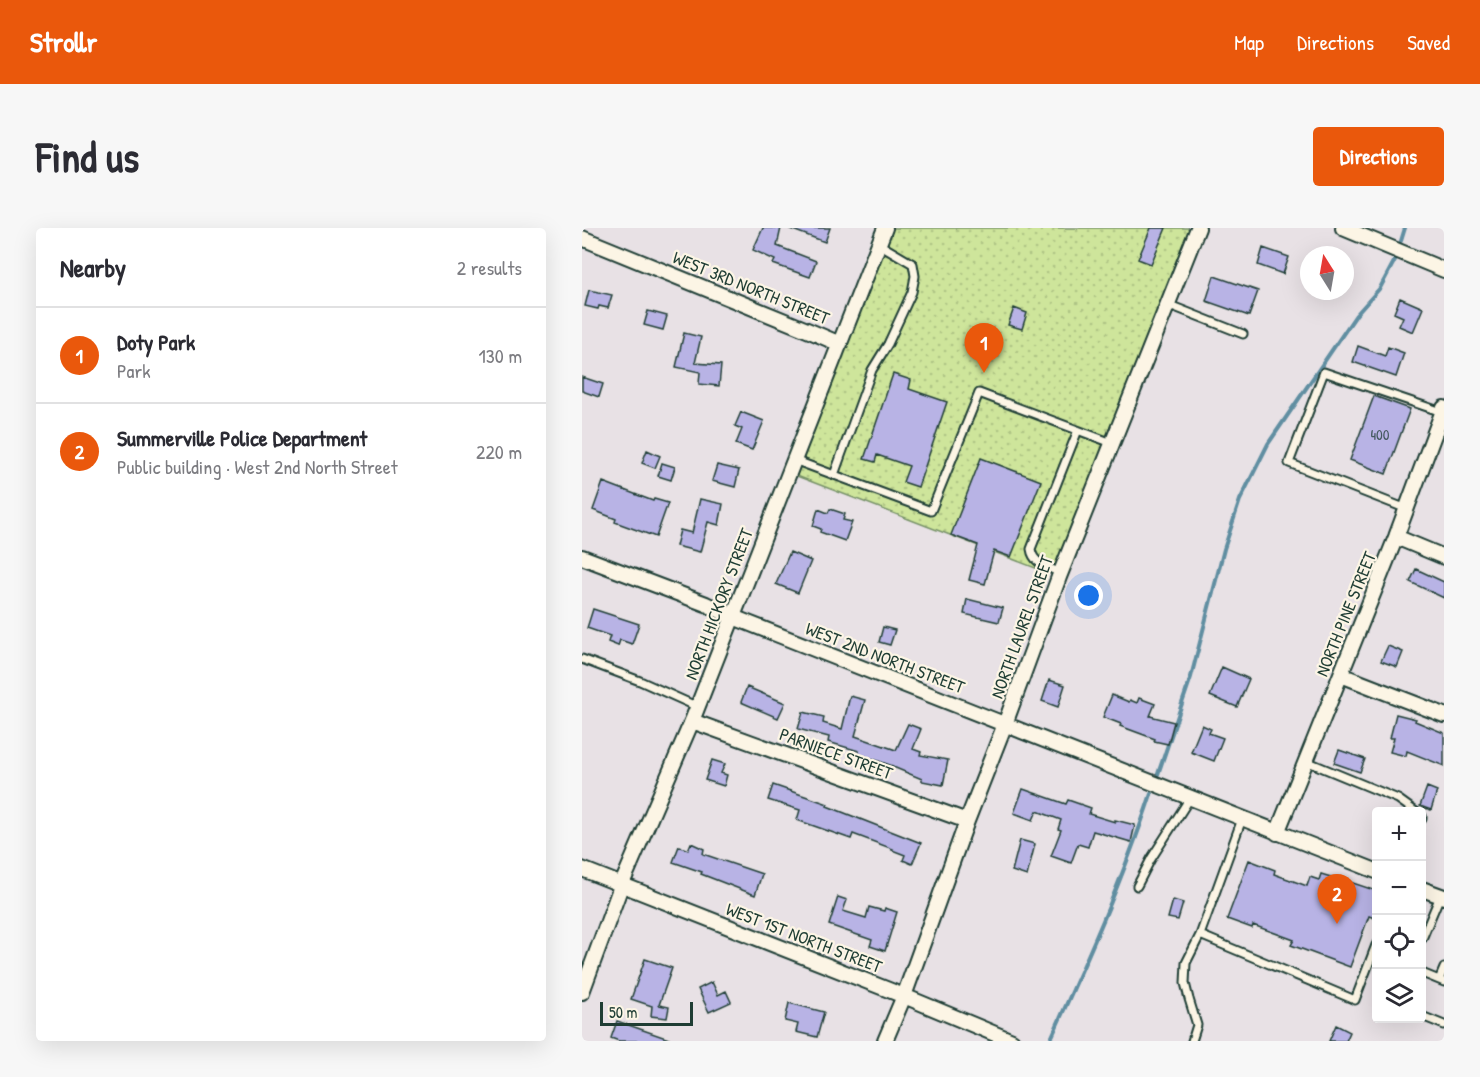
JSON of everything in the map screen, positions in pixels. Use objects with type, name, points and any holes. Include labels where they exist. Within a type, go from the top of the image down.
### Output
[{"type":"street","name":"NORTH HICKORY STREET","points":[[582,992],[621,886],[698,707],[885,228]]},
{"type":"street","name":"NORTH LAUREL STREET","points":[[885,1041],[904,996],[967,821],[1061,573],[1198,228]]},
{"type":"street","points":[[1343,228],[1444,270]]},
{"type":"street","name":"WEST 3RD NORTH STREET","points":[[582,238],[840,345]]},
{"type":"street","name":"NORTH PINE STREET","points":[[1277,833],[1407,509],[1443,410]]},
{"type":"street","points":[[1396,537],[1444,557]]},
{"type":"street","name":"WEST 2ND NORTH STREET","points":[[583,559],[706,604],[733,617],[1372,869]]},
{"type":"street","points":[[1341,675],[1444,714]]},
{"type":"street","name":"PARNIECE STREET","points":[[692,721],[967,821]]},
{"type":"street","name":"WEST 1ST NORTH STREET","points":[[582,869],[1012,1041]]},
{"type":"street","points":[[1426,891],[1442,897]]},
{"type":"lane","points":[[834,475],[872,370],[888,344],[915,282],[913,264],[879,244]]},
{"type":"lane","points":[[1167,304],[1243,334]]},
{"type":"lane","points":[[1407,509],[1289,463],[1324,372],[1443,410]]},
{"type":"lane","points":[[794,460],[932,511],[979,393],[1112,443]]},
{"type":"lane","points":[[1061,573],[1035,561],[1030,549],[1078,430]]},
{"type":"lane","points":[[582,659],[640,681],[698,707]]},
{"type":"lane","points":[[1306,761],[1398,799],[1409,807]]},
{"type":"lane","points":[[1137,886],[1190,798]]},
{"type":"lane","points":[[1192,1041],[1197,1025],[1185,983],[1186,963],[1200,934],[1242,819]]},
{"type":"lane","points":[[1426,931],[1442,897]]},
{"type":"lane","points":[[1200,934],[1355,1000],[1372,958]]},
{"type":"lane","points":[[1426,975],[1442,981],[1444,968]]},
{"type":"lane","points":[[1426,1018],[1444,1025]]},
{"type":"green space","points":[[885,228],[1198,228],[1059,577],[789,473]]},
{"type":"building","points":[[763,228],[781,228],[777,246],[816,261],[810,277],[773,264],[775,260],[753,250]]},
{"type":"building","points":[[790,228],[830,228],[825,242]]},
{"type":"building","points":[[1151,228],[1166,228],[1151,264],[1138,259]]},
{"type":"building","points":[[1263,248],[1289,257],[1283,274],[1258,265]]},
{"type":"building","points":[[1214,276],[1258,291],[1249,316],[1206,301]]},
{"type":"building","points":[[589,290],[612,295],[608,308],[599,306],[598,309],[585,306]]},
{"type":"building","points":[[1400,298],[1423,308],[1413,332],[1399,326],[1403,317],[1394,313]]},
{"type":"building","points":[[1014,308],[1027,313],[1022,329],[1008,325]]},
{"type":"building","points":[[648,311],[667,316],[663,330],[644,325]]},
{"type":"building","points":[[684,333],[701,337],[695,363],[721,365],[719,386],[699,384],[700,372],[676,367]]},
{"type":"building","points":[[1358,346],[1385,356],[1388,347],[1404,353],[1396,377],[1353,362]]},
{"type":"building","points":[[893,374],[911,380],[909,389],[947,402],[918,487],[903,482],[909,466],[877,455],[875,462],[864,459]]},
{"type":"building","points":[[582,377],[603,384],[599,397],[582,391]]},
{"type":"building","points":[[1374,396],[1410,409],[1386,474],[1350,460]]},
{"type":"building","points":[[741,412],[764,421],[752,450],[736,444],[742,429],[735,426]]},
{"type":"building","points":[[647,450],[660,456],[655,468],[642,463]]},
{"type":"building","points":[[981,458],[1041,481],[1011,557],[994,551],[985,584],[969,580],[978,545],[951,535]]},
{"type":"building","points":[[662,463],[675,467],[671,480],[658,476]]},
{"type":"building","points":[[717,465],[739,470],[735,487],[712,481]]},
{"type":"building","points":[[603,482],[653,501],[654,499],[668,503],[656,537],[615,522],[616,519],[593,510]]},
{"type":"building","points":[[700,499],[723,504],[719,525],[708,522],[700,552],[676,546],[680,530],[692,533]]},
{"type":"building","points":[[818,509],[828,513],[830,509],[845,514],[843,520],[852,522],[845,541],[820,532],[821,529],[813,526]]},
{"type":"building","points":[[790,552],[811,561],[798,593],[776,584]]},
{"type":"building","points":[[1416,569],[1444,582],[1444,598],[1410,582]]},
{"type":"building","points":[[967,599],[1003,608],[999,622],[964,614]]},
{"type":"building","points":[[593,609],[639,624],[632,644],[620,640],[618,646],[608,642],[610,636],[587,628]]},
{"type":"building","points":[[883,627],[895,630],[890,645],[879,642]]},
{"type":"building","points":[[1388,646],[1403,652],[1397,667],[1381,661]]},
{"type":"building","points":[[1222,667],[1249,679],[1237,707],[1210,696]]},
{"type":"building","points":[[1049,680],[1065,685],[1058,707],[1042,701]]},
{"type":"building","points":[[747,687],[785,703],[778,718],[741,702]]},
{"type":"building","points":[[1112,695],[1129,702],[1130,700],[1137,703],[1139,698],[1155,704],[1150,716],[1174,722],[1168,744],[1154,741],[1155,739],[1103,717]]},
{"type":"building","points":[[850,696],[865,700],[855,736],[896,750],[908,724],[921,729],[913,749],[921,752],[920,755],[948,760],[943,785],[922,781],[893,766],[858,754],[859,751],[828,742],[829,737],[798,729],[803,712],[824,717],[823,723],[842,729]]},
{"type":"building","points":[[1396,714],[1416,719],[1415,721],[1444,733],[1444,766],[1407,751],[1406,756],[1390,752],[1394,738],[1390,738]]},
{"type":"building","points":[[1202,725],[1211,729],[1209,733],[1223,738],[1214,761],[1191,752]]},
{"type":"building","points":[[1339,750],[1365,759],[1360,772],[1334,763]]},
{"type":"building","points":[[712,760],[725,764],[721,773],[727,775],[724,786],[705,780]]},
{"type":"building","points":[[773,785],[828,804],[827,806],[921,843],[912,864],[903,860],[905,855],[893,849],[853,834],[851,839],[797,820],[800,810],[768,800]]},
{"type":"building","points":[[1427,787],[1437,791],[1431,810],[1420,806]]},
{"type":"building","points":[[1023,789],[1066,804],[1068,800],[1091,808],[1089,814],[1135,825],[1131,842],[1093,831],[1088,847],[1078,844],[1071,863],[1051,856],[1061,830],[1058,829],[1061,820],[1037,811],[1033,820],[1014,813]]},
{"type":"building","points":[[1020,840],[1035,844],[1027,876],[1012,871]]},
{"type":"building","points":[[691,843],[704,849],[703,854],[762,874],[755,895],[673,862],[679,846],[688,850]]},
{"type":"building","points":[[1249,860],[1275,870],[1274,874],[1307,886],[1310,877],[1319,880],[1321,874],[1372,889],[1372,917],[1369,916],[1350,967],[1291,945],[1294,940],[1253,925],[1252,928],[1227,919]]},
{"type":"building","points":[[838,897],[847,900],[843,911],[866,918],[869,907],[884,911],[885,908],[897,912],[885,951],[870,946],[872,940],[829,925]]},
{"type":"building","points":[[1173,900],[1183,903],[1178,920],[1168,918]]},
{"type":"building","points":[[645,959],[672,968],[659,1005],[669,1007],[667,1018],[651,1016],[652,1006],[631,999]]},
{"type":"building","points":[[712,982],[718,995],[726,991],[731,1002],[709,1012],[698,989]]},
{"type":"building","points":[[789,1003],[824,1012],[817,1037],[796,1032],[798,1024],[785,1021]]},
{"type":"building","points":[[617,1021],[669,1039],[669,1041],[619,1041],[611,1038]]},
{"type":"building","points":[[1336,1025],[1350,1032],[1346,1041],[1329,1041]]},
{"type":"waterway","points":[[1401,241],[1405,228]]},
{"type":"waterway","points":[[1158,774],[1191,677],[1224,549],[1240,500],[1268,444],[1356,315],[1380,288],[1396,258]]},
{"type":"waterway","points":[[1050,1041],[1116,888],[1151,794]]},
{"type":"place","name":"Doty Park","points":[[984,373]]},
{"type":"place","name":"Summerville Police Department","points":[[1337,924]]}]
